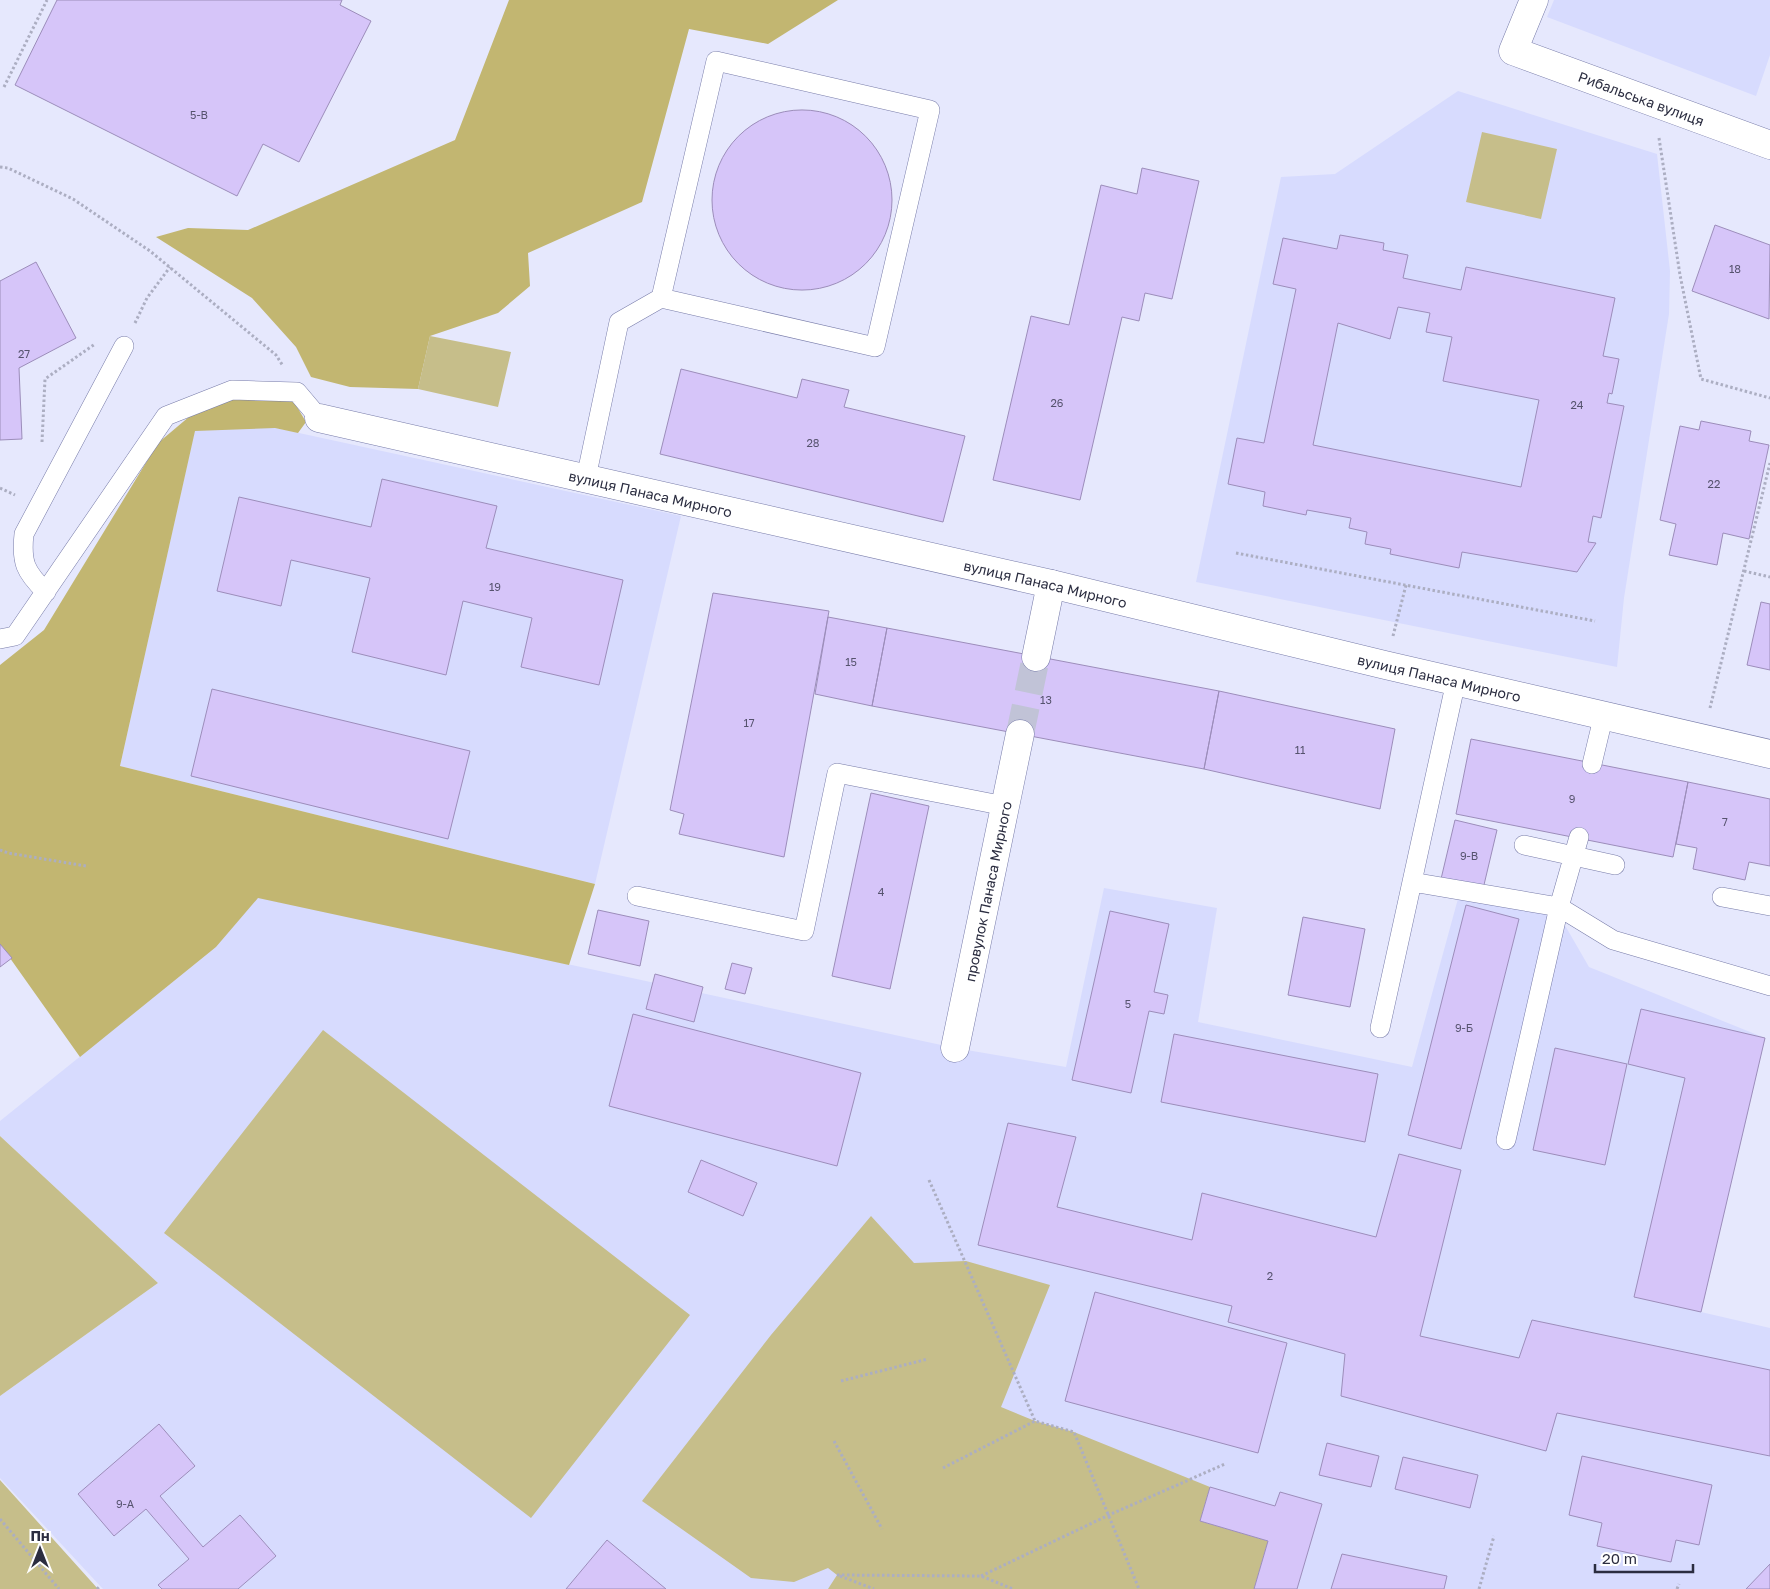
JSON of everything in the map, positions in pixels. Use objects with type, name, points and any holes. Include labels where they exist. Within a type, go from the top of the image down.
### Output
[{"type":"street","name":"Рибальська вулиця","points":[[1534,0],[1513,52],[1770,145]]},
{"type":"street","name":"вулиця Панаса Мирного","points":[[319,418],[1051,584],[1770,754]]},
{"type":"street","points":[[1036,656],[1051,584]]},
{"type":"street","name":"провулок Панаса Мирного","points":[[956,1048],[1020,734]]},
{"type":"lane","points":[[586,478],[620,322],[661,298],[875,348],[930,110],[716,61],[661,298]]},
{"type":"lane","points":[[46,592],[31,578],[22,557],[24,534],[124,346]]},
{"type":"lane","points":[[0,639],[15,636],[166,416],[232,390],[297,392],[319,418]]},
{"type":"lane","points":[[1380,1028],[1456,681]]},
{"type":"lane","points":[[1592,764],[1604,714]]},
{"type":"lane","points":[[637,896],[804,931],[837,773],[1005,806]]},
{"type":"lane","points":[[1524,845],[1577,846],[1614,865]]},
{"type":"lane","points":[[1506,1140],[1559,907],[1577,846]]},
{"type":"lane","points":[[1412,882],[1559,907],[1613,940],[1770,986]]},
{"type":"lane","points":[[1722,897],[1770,906]]},
{"type":"path","points":[[4,87],[47,0]]},
{"type":"path","points":[[1646,100],[1657,130],[1680,276],[1700,379],[1770,398]]},
{"type":"path","points":[[0,167],[8,168],[73,199],[170,267],[276,354],[297,392]]},
{"type":"path","points":[[124,346],[147,298],[170,267]]},
{"type":"path","points":[[1710,708],[1770,464]]},
{"type":"path","points":[[0,488],[17,496]]},
{"type":"path","points":[[1236,553],[1595,621]]},
{"type":"path","points":[[1744,572],[1770,577]]},
{"type":"path","points":[[1393,638],[1406,585]]},
{"type":"path","points":[[0,850],[86,866]]},
{"type":"path","points":[[929,1180],[1035,1421]]},
{"type":"path","points":[[841,1381],[928,1359]]},
{"type":"path","points":[[943,1468],[1035,1421],[1074,1432],[1139,1589]]},
{"type":"path","points":[[834,1441],[882,1529]]},
{"type":"path","points":[[981,1576],[1109,1515],[1225,1464]]},
{"type":"path","points":[[0,1519],[59,1589]]},
{"type":"path","points":[[1479,1589],[1494,1536]]},
{"type":"path","points":[[874,1589],[837,1574],[981,1576],[1013,1589]]},
{"type":"path","points":[[1677,1589],[1679,1584]]},
{"type":"shaded area","points":[[509,0],[838,0],[768,44],[689,29],[642,202],[528,253],[530,286],[498,313],[430,336],[418,389],[350,387],[311,377],[296,347],[252,298],[156,237],[188,228],[248,230],[455,140]]},
{"type":"shaded area","points":[[1554,0],[1770,0],[1770,55],[1756,96],[1547,17]]},
{"type":"shaded area","points":[[1458,91],[1657,154],[1670,271],[1669,314],[1624,598],[1617,667],[1196,582],[1281,177],[1335,174]]},
{"type":"shaded area","points":[[1482,132],[1557,149],[1541,219],[1466,202]]},
{"type":"shaded area","points":[[430,336],[511,352],[498,407],[418,389]]},
{"type":"shaded area","points":[[242,396],[293,400],[306,422],[298,433],[275,428],[195,431],[120,766],[595,884],[569,965],[258,898],[216,947],[80,1057],[0,944],[0,665],[44,630],[158,443],[190,416]]},
{"type":"shaded area","points":[[246,403],[276,428],[681,516],[595,884],[120,766],[195,430]]},
{"type":"shaded area","points":[[1104,888],[1217,908],[1198,1022],[1412,1067],[1459,895],[1559,915],[1589,967],[1765,1038],[1701,1312],[1770,1328],[1770,1589],[103,1589],[0,1478],[0,1396],[158,1283],[0,1136],[0,1121],[216,947],[258,897],[955,1048],[1066,1067]]},
{"type":"shaded area","points":[[323,1030],[690,1315],[531,1518],[164,1233]]},
{"type":"shaded area","points":[[0,1136],[158,1283],[0,1396]]},
{"type":"shaded area","points":[[871,1216],[914,1263],[966,1261],[1050,1285],[1001,1407],[1035,1421],[1074,1432],[1210,1487],[1200,1521],[1268,1541],[1254,1589],[828,1589],[837,1575],[828,1568],[794,1582],[751,1578],[642,1501],[771,1335]]},
{"type":"shaded area","points":[[0,1480],[98,1589],[0,1589]]},
{"type":"building","points":[[57,0],[342,0],[340,5],[371,21],[299,162],[263,144],[237,196],[15,85]]},
{"type":"building","points":[[811,110],[820,111],[845,120],[866,136],[882,157],[891,182],[891,218],[882,243],[866,264],[845,280],[837,283],[820,289],[793,290],[784,289],[759,280],[732,257],[722,243],[713,218],[712,191],[713,182],[722,157],[745,130],[759,120],[784,111]]},
{"type":"building","points":[[1142,168],[1199,181],[1172,299],[1145,293],[1139,321],[1122,317],[1080,500],[993,480],[1031,316],[1069,325],[1101,185],[1137,194]]},
{"type":"building","points":[[1715,225],[1770,245],[1769,319],[1692,291]]},
{"type":"building","points":[[1340,235],[1384,243],[1383,250],[1408,255],[1403,278],[1461,290],[1466,267],[1615,298],[1603,356],[1619,359],[1612,394],[1609,393],[1607,403],[1624,406],[1601,518],[1593,516],[1588,542],[1596,543],[1577,572],[1462,552],[1459,568],[1390,554],[1391,549],[1365,544],[1367,532],[1349,528],[1351,518],[1307,510],[1306,515],[1263,506],[1265,492],[1228,484],[1237,438],[1264,443],[1296,289],[1273,284],[1283,238],[1337,249]],"holes":[[[1398,307],[1430,313],[1426,332],[1452,337],[1443,381],[1539,400],[1521,487],[1313,445],[1338,323],[1390,339]]]},
{"type":"building","points":[[36,262],[76,338],[19,368],[22,439],[0,440],[0,281]]},
{"type":"building","points":[[681,369],[797,398],[802,379],[849,390],[844,407],[965,436],[943,522],[660,454]]},
{"type":"building","points":[[1701,421],[1751,431],[1749,441],[1769,445],[1749,539],[1723,533],[1717,565],[1669,555],[1676,524],[1660,520],[1680,426],[1699,430]]},
{"type":"building","points":[[382,479],[497,506],[486,548],[623,580],[599,685],[521,667],[532,618],[463,601],[446,675],[352,652],[370,578],[291,560],[281,606],[217,591],[239,497],[371,527]]},
{"type":"building","points":[[713,593],[829,611],[784,857],[679,834],[684,814],[670,810]]},
{"type":"building","points":[[1761,602],[1770,604],[1770,670],[1747,665]]},
{"type":"building","points":[[828,617],[887,628],[872,706],[815,694]]},
{"type":"building","points":[[887,628],[1219,691],[1204,769],[872,706]]},
{"type":"building","points":[[212,689],[470,751],[448,839],[191,776]]},
{"type":"building","points":[[1219,691],[1395,729],[1380,809],[1204,769]]},
{"type":"building","points":[[1471,739],[1688,782],[1673,857],[1456,814]]},
{"type":"building","points":[[1688,782],[1770,799],[1770,866],[1749,862],[1745,880],[1693,869],[1697,848],[1676,844]]},
{"type":"building","points":[[871,793],[929,806],[890,989],[832,976]]},
{"type":"building","points":[[1455,820],[1497,830],[1483,889],[1441,879]]},
{"type":"building","points":[[1466,905],[1519,919],[1461,1149],[1408,1135]]},
{"type":"building","points":[[598,910],[649,921],[640,966],[588,954]]},
{"type":"building","points":[[1110,911],[1169,924],[1154,992],[1168,995],[1164,1014],[1149,1011],[1131,1093],[1072,1080]]},
{"type":"building","points":[[1303,917],[1365,929],[1350,1007],[1288,995]]},
{"type":"building","points":[[0,944],[12,958],[0,967]]},
{"type":"building","points":[[732,963],[752,968],[745,994],[725,989]]},
{"type":"building","points":[[655,974],[703,987],[694,1022],[646,1009]]},
{"type":"building","points":[[1641,1009],[1765,1038],[1701,1312],[1634,1297],[1685,1078],[1628,1064]]},
{"type":"building","points":[[633,1014],[861,1073],[837,1166],[609,1106]]},
{"type":"building","points":[[1174,1034],[1378,1074],[1365,1142],[1161,1102]]},
{"type":"building","points":[[1555,1048],[1627,1064],[1605,1165],[1533,1150]]},
{"type":"building","points":[[1008,1123],[1076,1137],[1057,1207],[1192,1240],[1202,1193],[1376,1237],[1399,1154],[1461,1170],[1420,1336],[1519,1358],[1532,1320],[1770,1370],[1770,1456],[1557,1413],[1546,1451],[1341,1396],[1345,1354],[1228,1322],[1232,1306],[978,1245]]},
{"type":"building","points":[[701,1160],[757,1183],[743,1216],[688,1192]]},
{"type":"building","points":[[1095,1292],[1287,1343],[1258,1453],[1065,1401]]},
{"type":"building","points":[[159,1424],[195,1466],[160,1496],[203,1547],[240,1515],[276,1556],[238,1589],[162,1589],[158,1585],[189,1559],[146,1509],[114,1536],[78,1494]]},
{"type":"building","points":[[1327,1443],[1379,1456],[1371,1487],[1319,1475]]},
{"type":"building","points":[[1582,1456],[1712,1485],[1699,1545],[1676,1540],[1671,1562],[1597,1546],[1602,1523],[1569,1515]]},
{"type":"building","points":[[1403,1457],[1478,1475],[1470,1508],[1395,1489]]},
{"type":"building","points":[[1210,1487],[1275,1506],[1280,1492],[1322,1504],[1297,1589],[1254,1589],[1268,1541],[1200,1521]]},
{"type":"building","points":[[607,1540],[666,1589],[566,1589]]},
{"type":"building","points":[[1342,1554],[1447,1576],[1444,1589],[1331,1589]]},
{"type":"building","points":[[1770,1564],[1770,1589],[1746,1589]]},
{"type":"tunnel","points":[[1020,734],[1036,657]]}]
